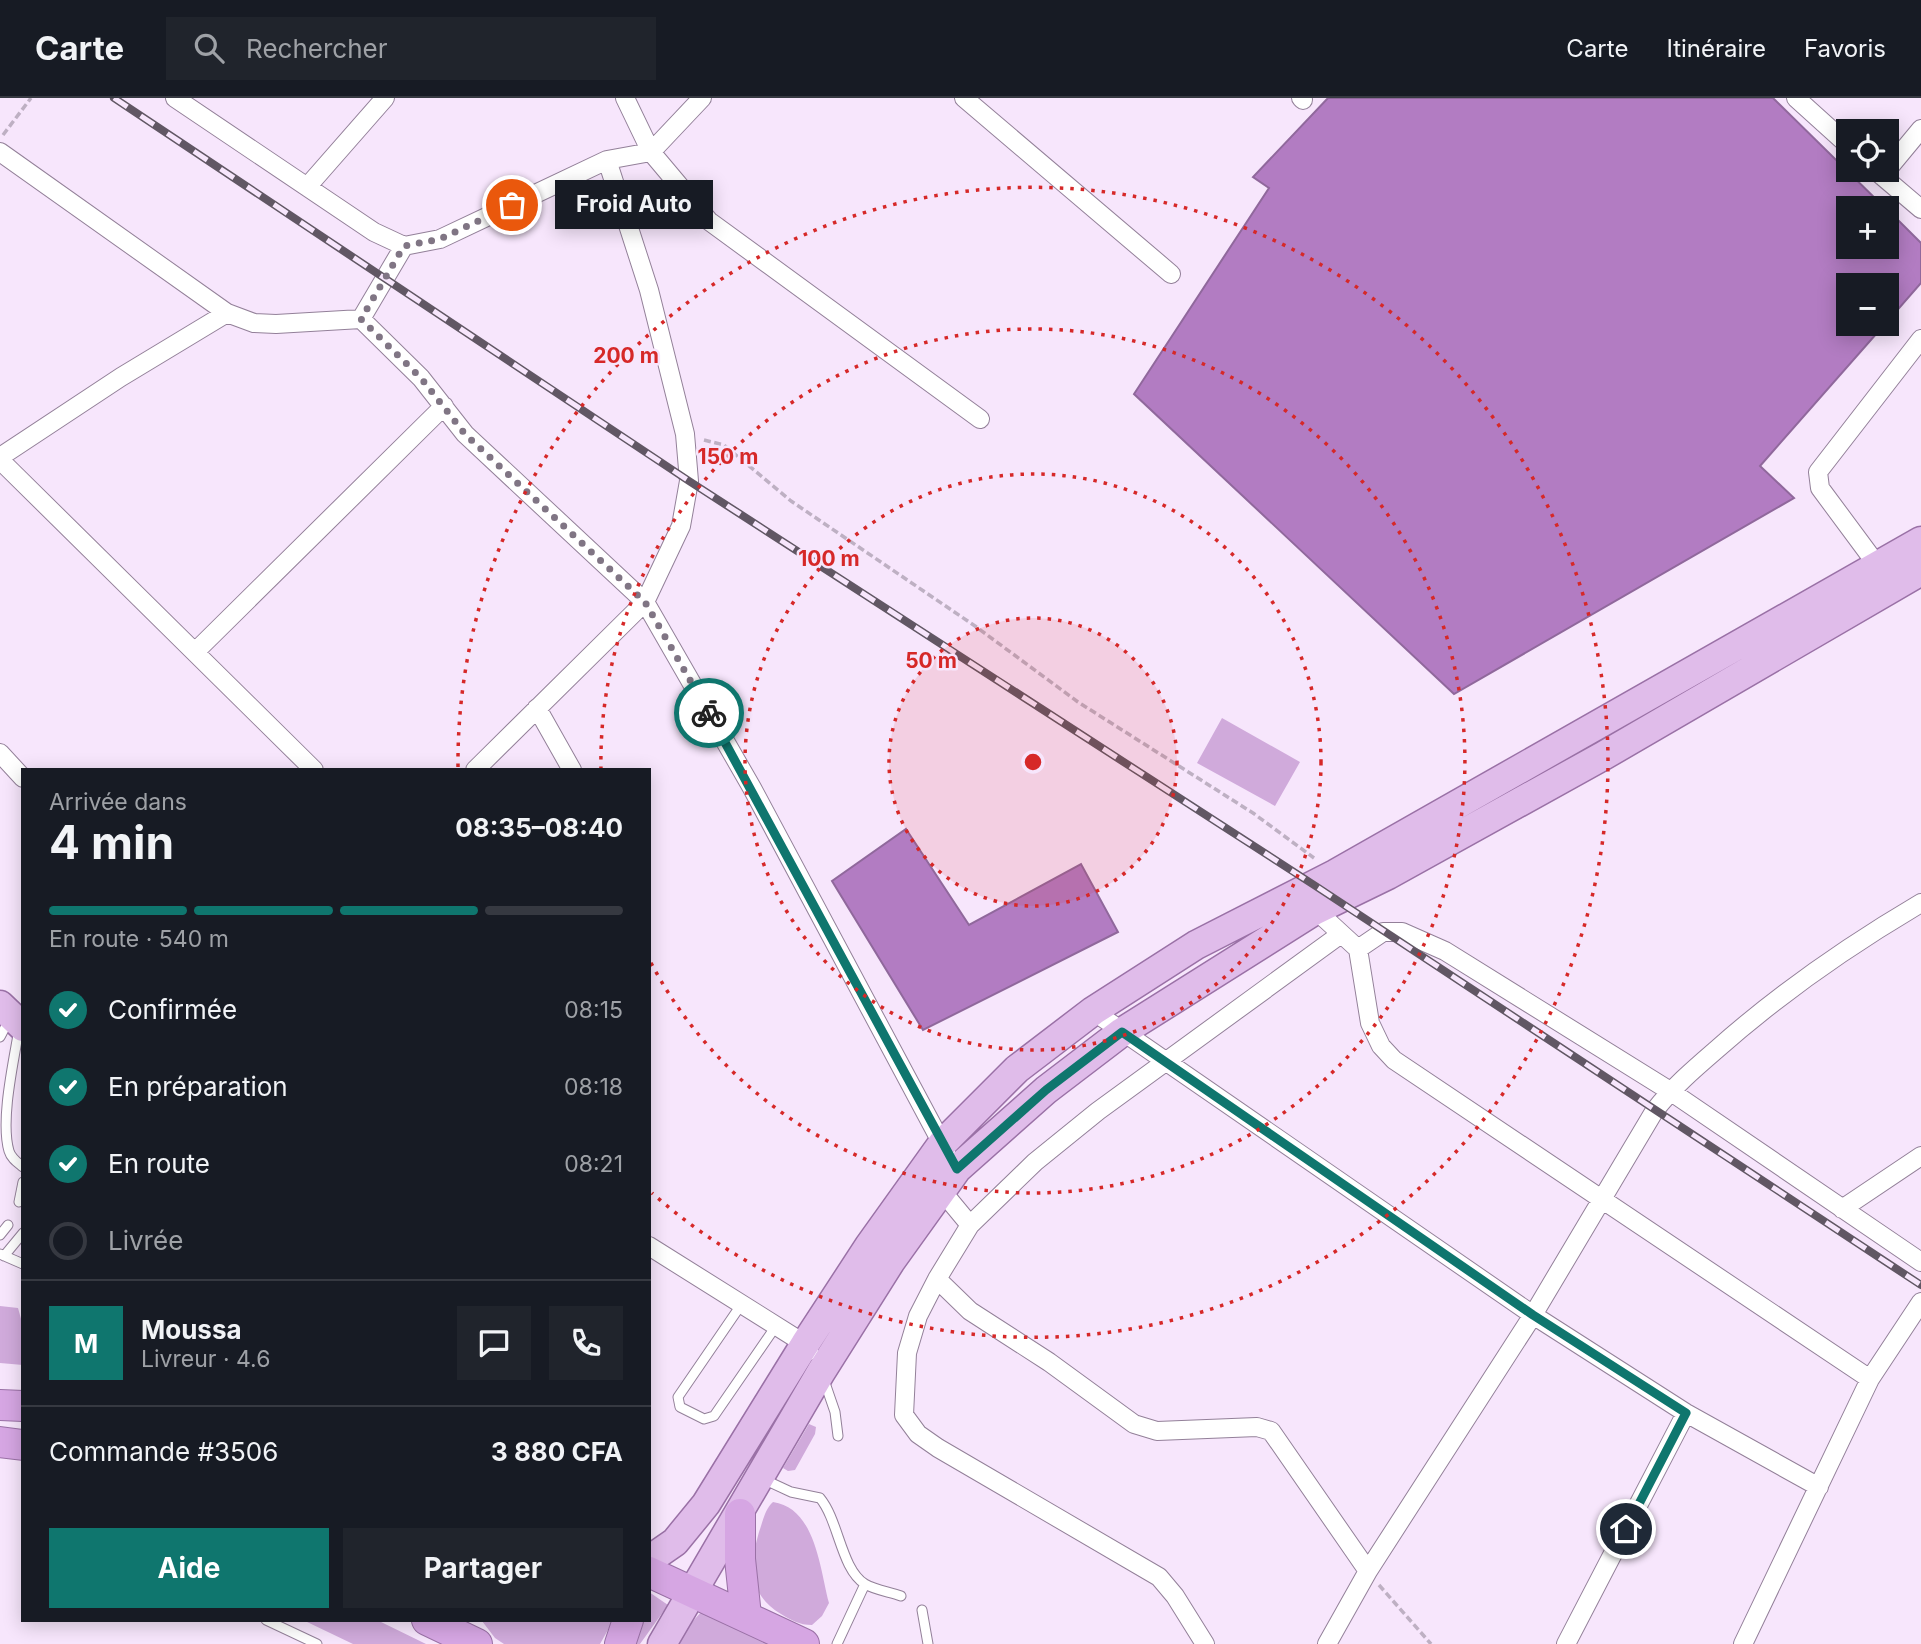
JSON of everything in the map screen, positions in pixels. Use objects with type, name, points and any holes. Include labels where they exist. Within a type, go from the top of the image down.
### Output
[{"type":"highway","points":[[0,1405],[21,1406]]},
{"type":"highway","points":[[0,1442],[21,1445]]},
{"type":"highway","points":[[740,1514],[740,1559],[746,1616]]},
{"type":"highway","points":[[651,1573],[804,1644]]},
{"type":"highway","points":[[431,1622],[477,1644]]},
{"type":"highway","points":[[472,1622],[488,1644]]},
{"type":"highway","points":[[621,1644],[627,1622]]},
{"type":"main road","points":[[651,1559],[675,1542],[706,1504],[869,1246],[942,1144],[1017,1069],[1093,1011],[1196,945],[1307,902],[1388,875],[1603,756],[1885,577],[1921,541]]},
{"type":"main road","points":[[662,1644],[821,1372],[891,1261],[949,1179],[1046,1090],[1122,1032],[1307,902],[1335,874],[1885,577],[1921,571]]},
{"type":"street","points":[[175,98],[374,232],[404,246],[440,239],[607,160],[651,152],[702,98]]},
{"type":"street","points":[[307,187],[385,98]]},
{"type":"street","points":[[625,98],[651,152],[709,221],[980,419]]},
{"type":"street","points":[[964,98],[1171,274]]},
{"type":"street","points":[[1796,98],[1836,134]]},
{"type":"street","points":[[1899,152],[1921,129]]},
{"type":"street","points":[[0,152],[227,313],[254,323],[276,324],[361,319],[421,378],[465,434],[645,602],[752,788],[942,1144],[949,1179],[970,1225]]},
{"type":"street","points":[[477,768],[645,602],[681,526],[689,481],[685,435],[649,290],[607,160]]},
{"type":"street","points":[[1890,182],[1921,209]]},
{"type":"street","points":[[361,319],[404,246]]},
{"type":"street","points":[[227,313],[121,376],[0,458],[312,768]]},
{"type":"street","points":[[1885,577],[1820,488],[1818,472],[1921,339]]},
{"type":"street","points":[[195,652],[444,406]]},
{"type":"street","points":[[537,708],[571,768]]},
{"type":"street","points":[[0,753],[21,776]]},
{"type":"street","points":[[1307,902],[1358,949],[1370,1023],[1381,1046],[1394,1060],[1870,1379]]},
{"type":"street","points":[[1327,1644],[1368,1571],[1533,1315],[1655,1110],[1670,1091],[1769,1003],[1871,932],[1921,903]]},
{"type":"street","points":[[1358,949],[1383,932],[1402,932],[1419,938],[1670,1091],[1921,1262]]},
{"type":"street","points":[[1205,1644],[1169,1587],[1158,1577],[938,1448],[909,1423],[904,1415],[907,1353],[918,1317],[937,1279],[970,1225],[1035,1162],[1164,1061],[1341,934]]},
{"type":"street","points":[[1093,1011],[1533,1315],[1686,1413],[1819,1487]]},
{"type":"street","points":[[1842,1209],[1921,1156]]},
{"type":"street","points":[[651,1247],[805,1344],[821,1372]]},
{"type":"street","points":[[937,1279],[970,1311],[1049,1362],[1134,1424],[1157,1431],[1238,1427],[1257,1427],[1271,1431],[1368,1571]]},
{"type":"street","points":[[1743,1644],[1870,1379],[1921,1302]]},
{"type":"street","points":[[1566,1644],[1686,1413]]},
{"type":"lane","points":[[11,1022],[4,1152],[21,1165]]},
{"type":"lane","points":[[19,1202],[21,1192]]},
{"type":"lane","points":[[0,1235],[8,1225]]},
{"type":"lane","points":[[21,1235],[2,1255],[21,1261]]},
{"type":"lane","points":[[741,1305],[678,1397],[680,1407],[704,1419],[714,1416],[776,1326]]},
{"type":"lane","points":[[821,1372],[835,1412],[838,1436]]},
{"type":"lane","points":[[760,1478],[791,1492],[820,1498],[830,1510],[852,1570],[865,1584],[901,1596]]},
{"type":"lane","points":[[837,1644],[865,1584]]},
{"type":"lane","points":[[922,1610],[928,1644]]},
{"type":"lane","points":[[270,1622],[317,1644]]},
{"type":"path","points":[[0,140],[31,98]]},
{"type":"path","points":[[685,435],[724,445],[791,501],[975,626],[1078,702],[1253,813],[1335,874]]},
{"type":"path","points":[[1368,1571],[1431,1644]]},
{"type":"shaded area","points":[[1328,98],[1773,98],[1836,160],[1836,182],[1859,182],[1873,196],[1836,196],[1836,259],[1899,259],[1899,221],[1921,243],[1921,283],[1899,308],[1899,273],[1836,273],[1836,336],[1874,336],[1760,466],[1794,498],[1454,694],[1134,394],[1269,188],[1253,177]]},
{"type":"shaded area","points":[[1222,718],[1300,762],[1275,806],[1197,763]]},
{"type":"shaded area","points":[[906,829],[969,925],[1081,864],[1118,932],[923,1030],[832,881]]},
{"type":"shaded area","points":[[0,1306],[18,1308],[21,1319],[21,1365],[0,1363]]},
{"type":"shaded area","points":[[809,1424],[816,1427],[815,1434],[795,1470],[788,1471],[783,1468]]},
{"type":"shaded area","points":[[773,1502],[787,1507],[799,1516],[814,1542],[829,1603],[822,1616],[812,1625],[799,1623],[781,1614],[762,1598],[757,1588],[753,1568],[756,1544],[764,1516]]},
{"type":"shaded area","points":[[651,1593],[668,1605],[640,1644],[634,1644],[640,1622],[651,1622]]},
{"type":"shaded area","points":[[703,1610],[775,1644],[672,1644]]},
{"type":"shaded area","points":[[307,1622],[381,1622],[426,1644],[353,1644]]},
{"type":"shaded area","points":[[483,1622],[612,1622],[600,1644],[504,1644],[495,1638]]},
{"type":"railway","points":[[114,98],[689,481],[1314,885],[1921,1285]]},
{"type":"way so far","points":[[512,205],[440,239],[419,246],[404,246],[361,319],[421,378],[465,434],[645,602],[709,713]]},
{"type":"place","name":"Froid Auto","points":[[512,205]]},
{"type":"route","points":[[709,713],[957,1169],[1046,1090],[1122,1032],[1533,1315],[1686,1413],[1626,1529]]}]
